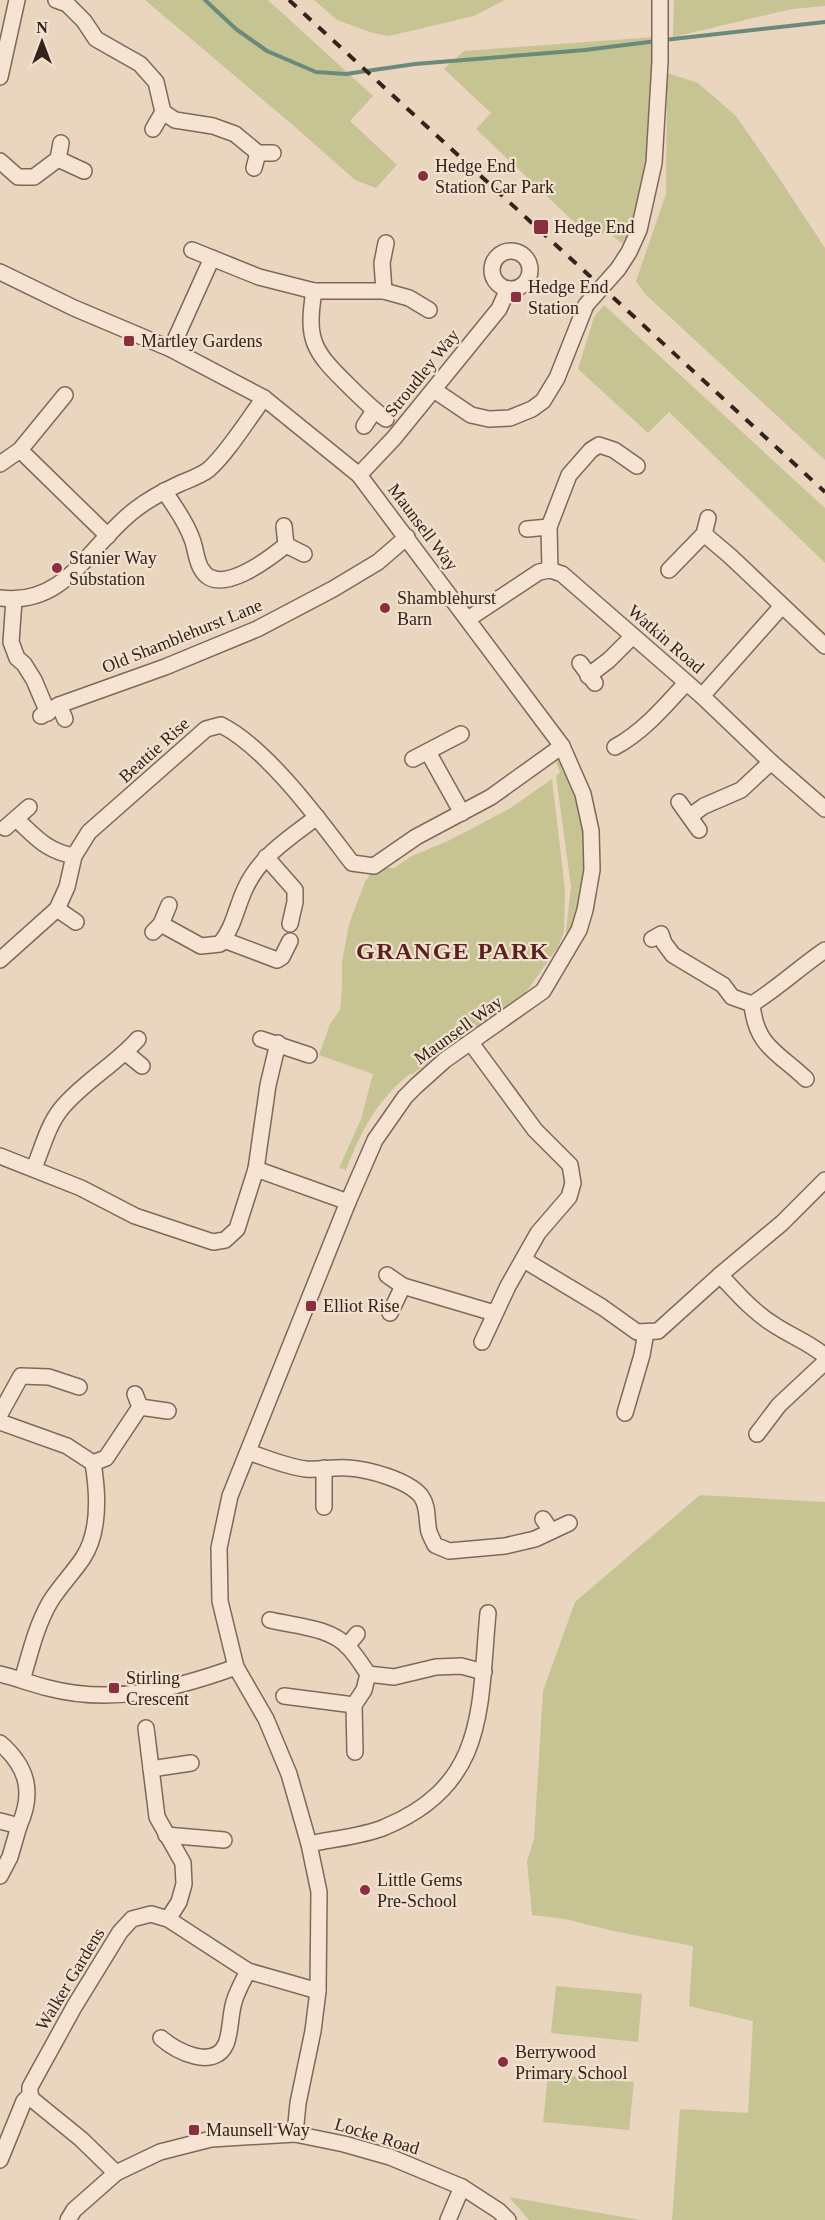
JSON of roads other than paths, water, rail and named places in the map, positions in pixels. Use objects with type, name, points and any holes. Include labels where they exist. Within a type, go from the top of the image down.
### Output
[{"type":"street","points":[[0,76],[17,0]]},
{"type":"street","points":[[56,0],[67,4],[84,21],[96,39],[140,64],[156,82],[163,111],[175,120],[213,126],[235,134],[262,158]]},
{"type":"street","points":[[434,390],[471,415],[489,419],[510,418],[532,409],[543,401],[557,378],[586,305],[618,268],[629,252],[639,230],[654,163],[660,62],[660,0]]},
{"type":"street","points":[[153,129],[163,111]]},
{"type":"street","points":[[0,161],[18,177],[34,177],[58,159],[60,142]]},
{"type":"street","points":[[58,159],[84,171]]},
{"type":"street","points":[[384,291],[382,263],[386,243]]},
{"type":"street","points":[[192,250],[259,277],[314,291],[384,291],[409,298],[429,309]]},
{"type":"street","points":[[171,349],[212,258]]},
{"type":"street","name":"Maunsell Way","points":[[0,272],[67,305],[171,349],[264,398],[359,475],[562,747],[583,794],[591,831],[592,870],[585,910],[579,930],[543,991],[445,1060],[405,1097],[375,1140],[230,1496],[219,1548],[220,1601],[236,1666],[266,1719],[289,1774],[309,1844],[319,1892],[318,1991],[313,2031],[298,2103],[295,2134]]},
{"type":"street","name":"Stroudley Way","points":[[359,475],[394,438],[499,309],[508,289]]},
{"type":"street","points":[[314,291],[310,320],[314,344],[325,362],[380,415],[364,426]]},
{"type":"street","points":[[0,464],[20,450],[65,395]]},
{"type":"street","points":[[7,599],[36,596],[61,584],[134,510],[164,491],[207,471],[229,446],[264,398]]},
{"type":"street","points":[[468,619],[539,572],[550,570],[549,527],[569,475],[591,450],[598,438],[637,466]]},
{"type":"street","points":[[20,450],[108,536]]},
{"type":"street","points":[[164,491],[176,507],[192,537],[202,571],[215,581],[226,581],[267,561],[286,545]]},
{"type":"street","points":[[669,570],[704,534],[708,518]]},
{"type":"street","points":[[284,526],[286,545]]},
{"type":"street","points":[[527,529],[549,527]]},
{"type":"street","points":[[704,534],[825,646]]},
{"type":"street","name":"Old Shamblehurst Lane","points":[[7,599],[11,642],[17,658],[24,664],[53,713],[257,629],[378,562],[407,537]]},
{"type":"street","points":[[286,545],[303,554]]},
{"type":"street","name":"Watkin Road","points":[[550,570],[562,574],[702,696],[771,762],[825,809]]},
{"type":"street","points":[[702,696],[782,606]]},
{"type":"street","points":[[587,674],[609,660],[633,636]]},
{"type":"street","points":[[615,747],[625,742],[658,713],[686,683]]},
{"type":"street","name":"Beattie Rise","points":[[0,960],[57,909],[67,887],[74,856],[89,832],[206,729],[221,725],[236,732],[276,771],[352,863],[374,866],[416,837],[491,797],[562,747]]},
{"type":"street","points":[[461,734],[421,755],[462,813]]},
{"type":"street","points":[[690,816],[704,806],[741,790],[771,762]]},
{"type":"street","points":[[679,802],[699,830]]},
{"type":"street","points":[[29,807],[11,823],[56,853],[74,856]]},
{"type":"street","points":[[169,905],[157,928],[201,946],[220,944],[230,932],[244,889],[255,871],[266,857],[316,817]]},
{"type":"street","points":[[266,857],[295,890],[290,924]]},
{"type":"street","points":[[57,909],[76,922]]},
{"type":"street","points":[[661,933],[664,943],[673,955],[723,985],[732,997],[752,1004]]},
{"type":"street","points":[[224,940],[277,960],[282,957],[290,941]]},
{"type":"street","points":[[752,1004],[825,950]]},
{"type":"street","points":[[752,1004],[753,1021],[763,1042],[797,1061],[806,1079]]},
{"type":"street","points":[[261,1039],[309,1055]]},
{"type":"street","points":[[34,1168],[60,1110],[76,1093],[126,1053],[138,1040]]},
{"type":"street","points":[[471,1043],[535,1130],[570,1165],[573,1183],[569,1197],[538,1233],[494,1313],[482,1342]]},
{"type":"street","points":[[0,1156],[81,1188],[135,1216],[213,1242],[225,1240],[237,1229],[256,1169],[268,1085],[278,1044]]},
{"type":"street","points":[[126,1053],[142,1066]]},
{"type":"street","points":[[256,1169],[348,1202]]},
{"type":"street","points":[[524,1260],[602,1307],[637,1332],[658,1331],[782,1223],[825,1180]]},
{"type":"street","points":[[387,1275],[403,1286],[494,1313]]},
{"type":"street","points":[[720,1275],[748,1305],[776,1326],[809,1343],[825,1356]]},
{"type":"street","points":[[390,1313],[403,1286]]},
{"type":"street","points":[[625,1413],[642,1355],[646,1332]]},
{"type":"street","points":[[757,1434],[779,1406],[825,1362]]},
{"type":"street","points":[[0,1414],[17,1370],[79,1387]]},
{"type":"street","points":[[93,1463],[106,1458],[138,1401],[168,1411]]},
{"type":"street","points":[[0,1422],[67,1446],[93,1463]]},
{"type":"street","points":[[248,1452],[291,1466],[307,1469],[360,1469],[396,1480],[410,1487],[421,1497],[427,1513],[429,1532],[435,1545],[449,1551],[505,1546],[535,1539],[547,1525],[569,1523]]},
{"type":"street","points":[[22,1680],[36,1632],[49,1604],[83,1557],[93,1538],[95,1517],[93,1463]]},
{"type":"street","points":[[324,1468],[324,1507]]},
{"type":"street","points":[[309,1844],[384,1828],[430,1802],[452,1782],[464,1761],[481,1704],[488,1613]]},
{"type":"street","points":[[270,1620],[352,1640],[368,1674],[364,1690],[354,1705],[355,1752]]},
{"type":"street","points":[[0,1674],[50,1689],[119,1696],[172,1688],[236,1666]]},
{"type":"street","points":[[368,1674],[394,1677],[436,1667],[461,1666],[484,1672]]},
{"type":"street","points":[[284,1696],[354,1705]]},
{"type":"street","points":[[146,1728],[156,1817],[183,1863],[184,1884],[179,1902],[168,1919]]},
{"type":"street","points":[[0,1743],[18,1762],[27,1784],[28,1799],[10,1857],[0,1876]]},
{"type":"street","points":[[151,1769],[191,1763]]},
{"type":"street","points":[[0,1821],[19,1826]]},
{"type":"street","points":[[166,1835],[224,1840]]},
{"type":"street","name":"Walker Gardens","points":[[0,2160],[24,2101],[30,2095],[30,2087],[120,1932],[132,1918],[151,1914],[168,1919],[248,1971],[318,1991]]},
{"type":"street","points":[[167,2048],[197,2057],[219,2054],[225,2044],[234,2002],[248,1971]]},
{"type":"street","points":[[30,2095],[116,2173]]},
{"type":"street","name":"Locke Road","points":[[68,2220],[74,2210],[116,2173],[160,2152],[211,2139],[295,2134],[344,2144],[390,2157],[462,2187],[499,2211],[508,2220]]},
{"type":"street","points":[[448,2220],[462,2187]]},
{"type":"waterway","points":[[205,0],[236,29],[267,51],[316,72],[346,74],[415,64],[585,50],[657,41]]},
{"type":"waterway","points":[[664,40],[825,22]]},
{"type":"railway","points":[[289,0],[825,492]]},
{"type":"place","name":"Hedge End Station Car Park","points":[[423,176]]},
{"type":"place","name":"Hedge End","points":[[541,227]]},
{"type":"place","name":"Hedge End Station","points":[[516,297]]},
{"type":"place","name":"Martley Gardens","points":[[129,341]]},
{"type":"place","name":"Stanier Way Substation","points":[[57,568]]},
{"type":"place","name":"Shamblehurst Barn","points":[[385,608]]},
{"type":"place","name":"Elliot Rise","points":[[311,1306]]},
{"type":"place","name":"Stirling Crescent","points":[[114,1688]]},
{"type":"place","name":"Little Gems Pre-School","points":[[365,1890]]},
{"type":"place","name":"Berrywood Primary School","points":[[503,2062]]},
{"type":"place","name":"Maunsell Way","points":[[194,2130]]},
{"type":"district","name":"GRANGE PARK","points":[[453,951]]}]
